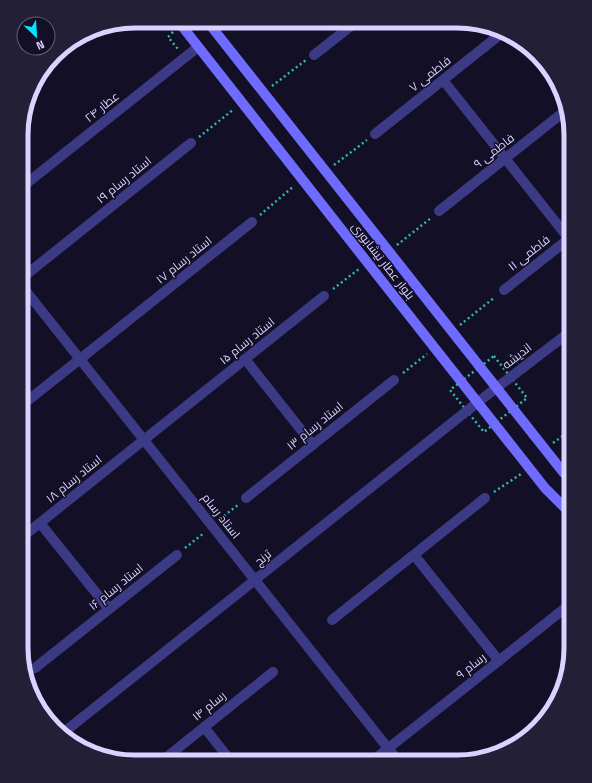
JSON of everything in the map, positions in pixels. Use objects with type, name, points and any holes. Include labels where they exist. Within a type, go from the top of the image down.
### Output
[{"type":"street","name":"بلوار عطار نیشابوری","points":[[183,28],[545,488],[564,507]]},
{"type":"street","name":"بلوار عطار نیشابوری","points":[[213,28],[564,473]]},
{"type":"street","points":[[314,55],[348,28]]},
{"type":"street","name":"فاطمی ۷","points":[[375,134],[499,36]]},
{"type":"street","name":"عطار ۲۴","points":[[28,182],[198,47]]},
{"type":"street","points":[[443,80],[564,231]]},
{"type":"street","name":"فاطمی ۹","points":[[439,211],[562,113]]},
{"type":"street","name":"استاد رسام ۱۹","points":[[28,273],[192,143]]},
{"type":"street","name":"استاد رسام ۱۷","points":[[28,401],[252,222]]},
{"type":"street","name":"فاطمی ۱۱","points":[[504,290],[564,243]]},
{"type":"street","name":"استاد رسام","points":[[28,294],[394,755]]},
{"type":"street","name":"استاد رسام ۱۵","points":[[144,440],[324,296]]},
{"type":"street","name":"اندیشه","points":[[478,402],[564,336]]},
{"type":"street","points":[[245,359],[313,445]]},
{"type":"street","name":"استاد رسام ۱۳","points":[[246,498],[394,380]]},
{"type":"street","name":"ترنج","points":[[67,730],[478,402]]},
{"type":"street","name":"استاد رسام ۱۸","points":[[28,532],[144,440]]},
{"type":"street","points":[[332,620],[484,498]]},
{"type":"street","points":[[40,523],[109,609]]},
{"type":"street","name":"استاد رسام ۱۶","points":[[35,668],[177,555]]},
{"type":"street","points":[[414,555],[499,661]]},
{"type":"street","name":"رسام ۹","points":[[380,755],[564,609]]},
{"type":"street","name":"رسام ۱۴","points":[[169,755],[273,672]]},
{"type":"street","points":[[204,727],[226,755]]},
{"type":"path","points":[[263,92],[314,55]]},
{"type":"path","points":[[192,143],[242,102]]},
{"type":"path","points":[[326,171],[375,134]]},
{"type":"path","points":[[252,222],[302,179]]},
{"type":"path","points":[[389,252],[439,211]]},
{"type":"path","points":[[324,296],[367,262]]},
{"type":"path","points":[[452,331],[504,290]]},
{"type":"path","points":[[394,380],[435,348]]},
{"type":"path","points":[[545,450],[564,435]]},
{"type":"path","points":[[484,498],[530,468]]},
{"type":"path","points":[[177,555],[246,498]]}]
